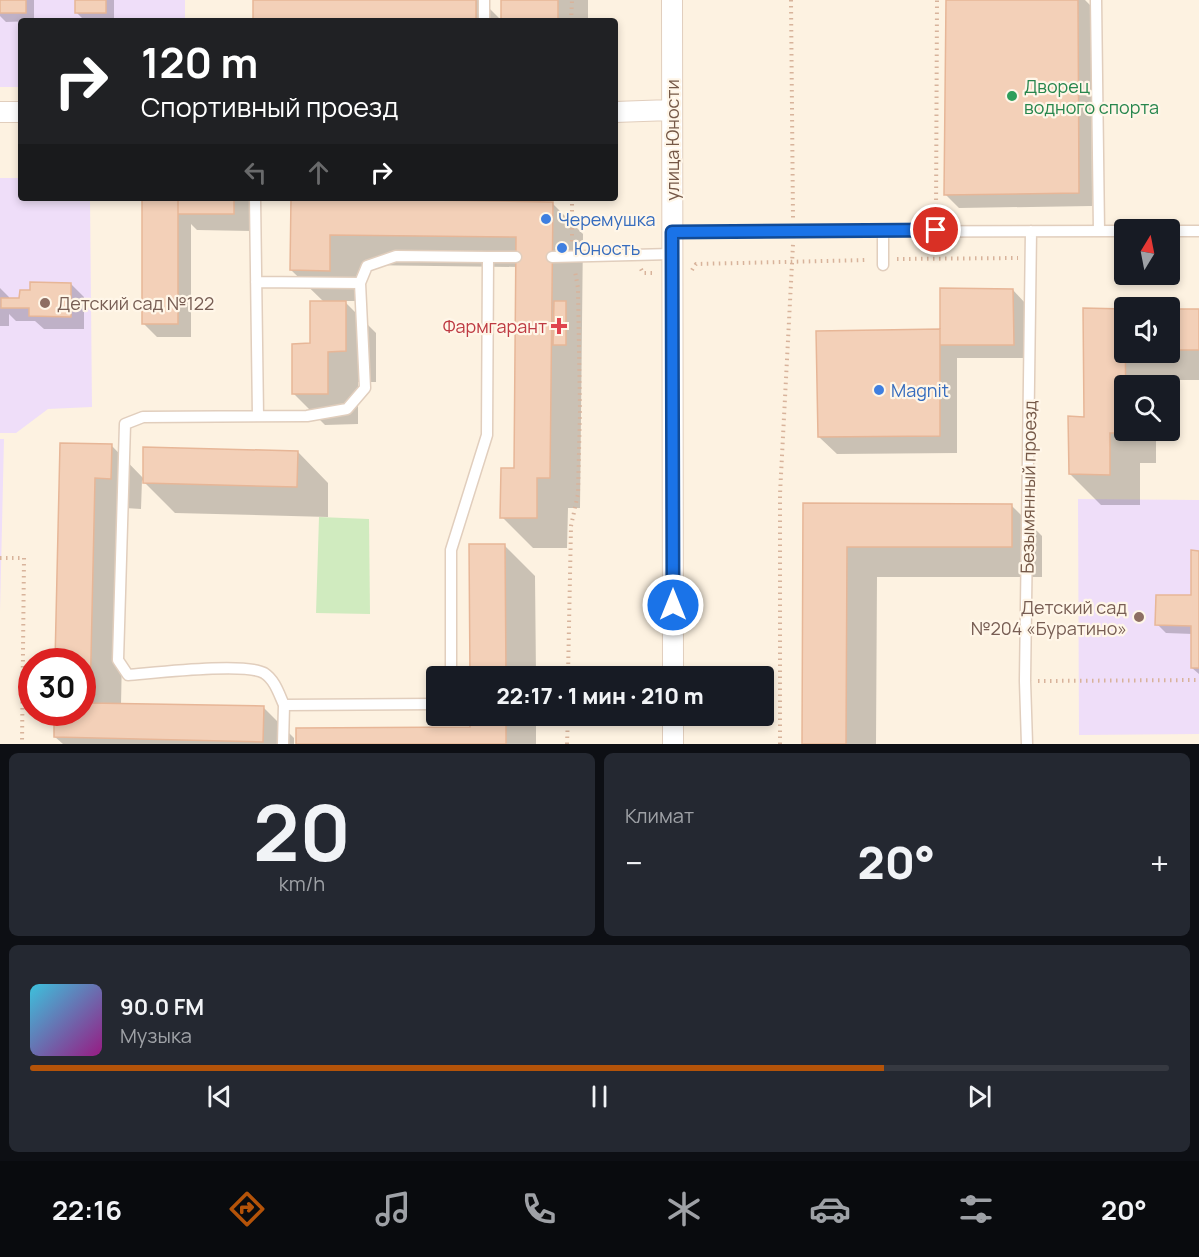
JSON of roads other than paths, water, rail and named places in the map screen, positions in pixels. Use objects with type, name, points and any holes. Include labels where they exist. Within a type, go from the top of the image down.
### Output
[{"type":"street","name":"улица Юности","points":[[672,0],[673,666]]},
{"type":"street","points":[[618,112],[671,110]]},
{"type":"street","points":[[0,112],[18,112]]},
{"type":"street","points":[[673,726],[673,744]]},
{"type":"lane","points":[[484,0],[484,18]]},
{"type":"lane","points":[[1096,0],[1098,231]]},
{"type":"lane","points":[[255,201],[258,416]]},
{"type":"lane","points":[[883,231],[883,262]]},
{"type":"lane","name":"Безымянный проезд","points":[[1027,744],[1025,681],[1031,231]]},
{"type":"lane","points":[[672,232],[1114,231]]},
{"type":"lane","points":[[1180,231],[1199,231]]},
{"type":"lane","points":[[283,744],[284,705],[276,686],[264,673],[240,668],[128,675],[118,660],[125,424],[143,417],[307,416],[347,409],[365,388],[360,283],[367,266],[396,256],[516,257]]},
{"type":"lane","points":[[552,257],[572,256],[672,263]]},
{"type":"lane","points":[[451,666],[451,550],[487,435],[488,257]]},
{"type":"lane","points":[[256,282],[360,283]]},
{"type":"lane","points":[[284,705],[426,704]]},
{"type":"place","name":"Дворец водного спорта","points":[[1012,96]]},
{"type":"place","name":"Черемушка","points":[[546,219]]},
{"type":"place","name":"Юность","points":[[562,248]]},
{"type":"place","name":"Детский сад №122","points":[[45,303]]},
{"type":"place","name":"Фармгарант","points":[[559,326]]},
{"type":"place","name":"Magnit","points":[[879,390]]},
{"type":"place","name":"Детский сад №204 «Буратино»","points":[[1139,617]]}]
